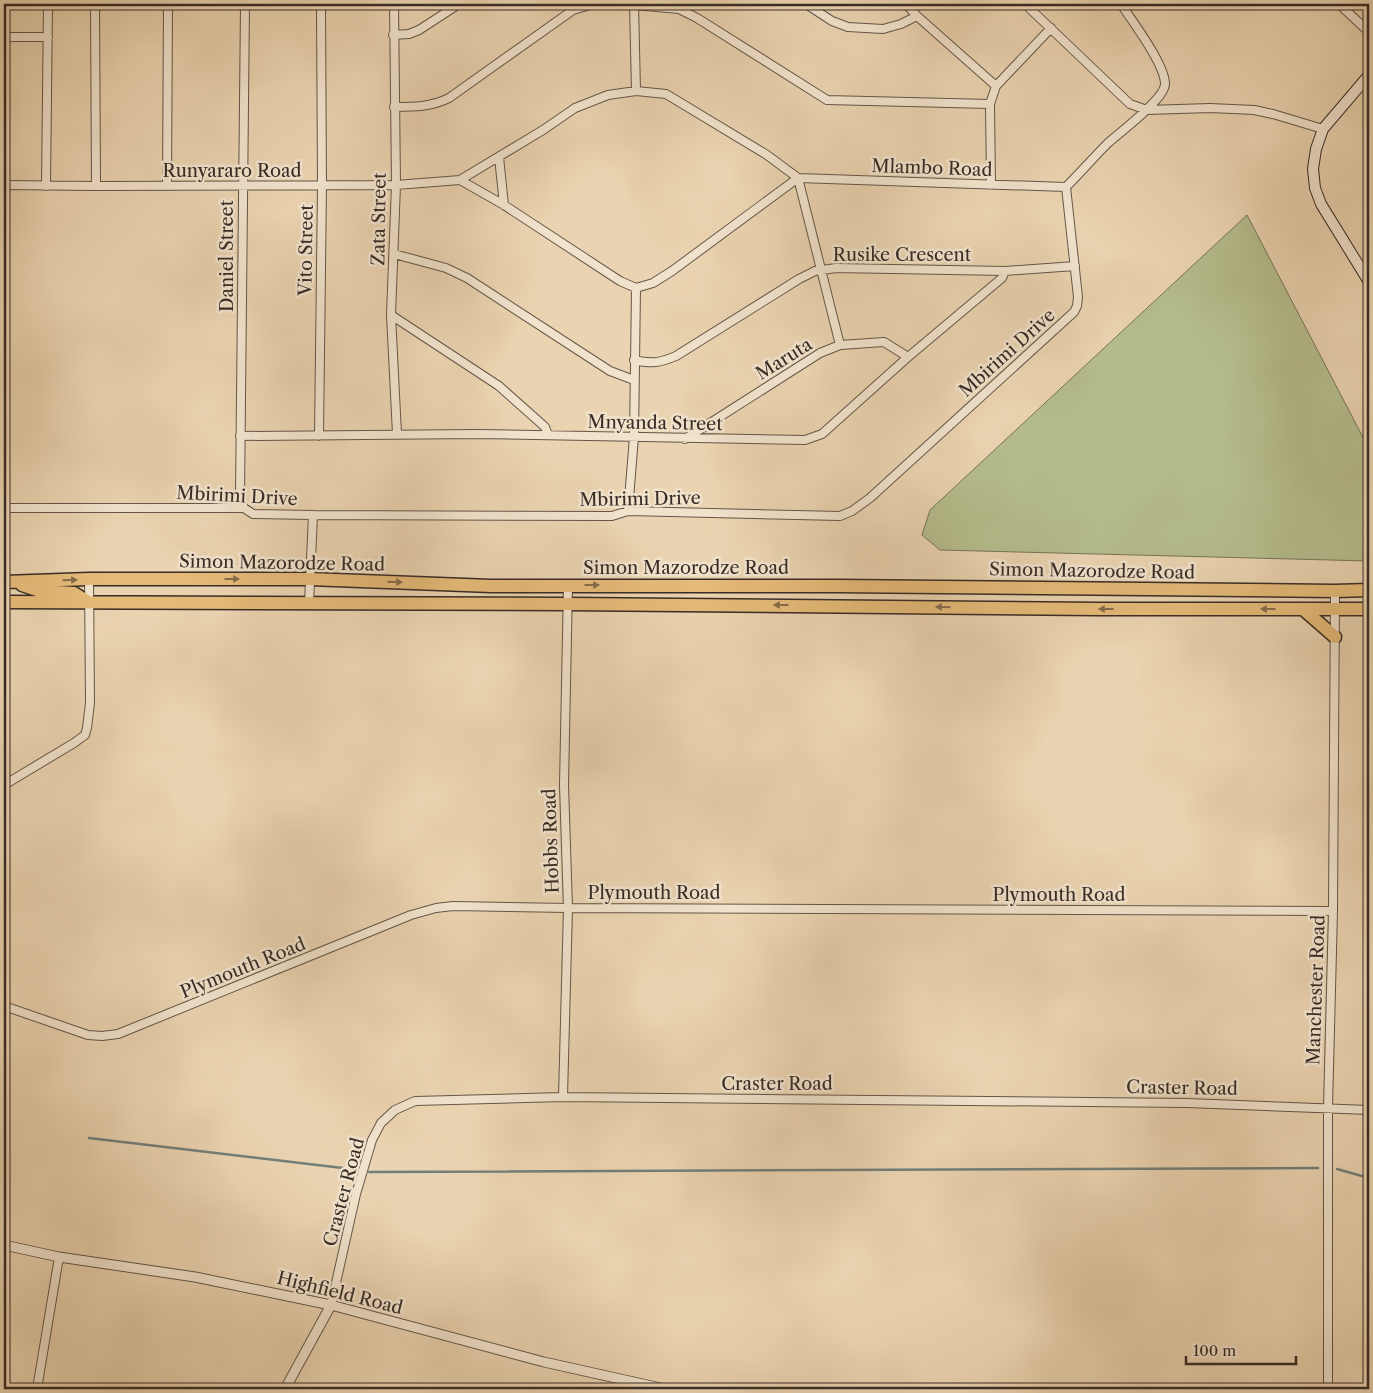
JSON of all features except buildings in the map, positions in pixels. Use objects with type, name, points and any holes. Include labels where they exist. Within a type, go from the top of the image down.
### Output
[{"type":"highway","name":"Simon Mazorodze Road","points":[[10,582],[309,579],[491,586],[837,586],[1369,590]]},
{"type":"highway","points":[[10,582],[40,591],[74,593],[88,602]]},
{"type":"highway","points":[[491,586],[518,595],[552,595],[561,598],[568,604]]},
{"type":"highway","points":[[1265,590],[1291,601],[1326,601],[1334,609]]},
{"type":"highway","name":"Simon Mazorodze Road","points":[[4,602],[568,604],[1099,609],[1369,608]]},
{"type":"highway","points":[[1303,609],[1335,637]]},
{"type":"main road","points":[[1369,75],[1324,129],[1316,149],[1313,169],[1315,188],[1328,216],[1369,282]]},
{"type":"street","points":[[46,186],[48,4]]},
{"type":"street","points":[[95,4],[96,186]]},
{"type":"street","points":[[167,186],[168,4]]},
{"type":"street","name":"Daniel Street","points":[[244,4],[240,436],[240,497],[244,508]]},
{"type":"street","name":"Vito Street","points":[[319,436],[322,4]]},
{"type":"street","name":"Zata Street","points":[[394,4],[396,185],[391,315],[397,434]]},
{"type":"street","points":[[393,35],[409,34],[419,30],[458,4]]},
{"type":"street","points":[[394,107],[437,104],[573,10],[594,4],[634,4],[679,9],[827,100],[990,104]]},
{"type":"street","points":[[634,4],[636,92]]},
{"type":"street","points":[[806,4],[832,21],[848,27],[883,29],[901,24],[917,16]]},
{"type":"street","points":[[906,4],[996,86]]},
{"type":"street","points":[[1025,4],[1130,104],[1147,110],[1210,108],[1254,110],[1324,129]]},
{"type":"street","points":[[1066,188],[1109,143],[1147,110],[1158,98],[1165,86],[1158,63],[1121,4]]},
{"type":"street","points":[[1338,4],[1369,32]]},
{"type":"street","points":[[991,185],[990,104],[996,86],[1051,28]]},
{"type":"street","points":[[4,37],[48,38]]},
{"type":"street","points":[[798,178],[672,271],[653,283],[636,288],[620,281],[504,205],[460,180],[576,108],[608,95],[636,92],[666,94],[767,156],[798,178],[840,345]]},
{"type":"street","points":[[499,157],[504,205]]},
{"type":"street","name":"Mlambo Road","points":[[798,178],[1066,188]]},
{"type":"street","name":"Runyararo Road","points":[[4,185],[322,186],[396,185],[460,180]]},
{"type":"street","name":"Mbirimi Drive","points":[[4,508],[244,508],[253,514],[313,515],[612,516],[628,511],[840,516],[852,511],[870,498],[1074,312],[1078,297],[1066,188]]},
{"type":"street","points":[[394,254],[446,268],[467,278],[610,370],[634,380]]},
{"type":"street","name":"Rusike Crescent","points":[[634,360],[651,363],[662,362],[676,356],[799,279],[821,270],[846,268],[1005,270],[1075,266]]},
{"type":"street","name":"Mnyanda Street","points":[[240,436],[397,434],[548,435],[685,439],[812,439],[822,434],[908,357],[1002,278],[1005,270]]},
{"type":"street","points":[[628,511],[634,437],[636,288]]},
{"type":"street","points":[[391,315],[499,386],[545,427],[548,435]]},
{"type":"street","name":"Maruta","points":[[685,439],[820,353],[840,345],[884,342],[908,357]]},
{"type":"street","points":[[309,603],[313,515]]},
{"type":"street","points":[[4,785],[74,744],[85,735],[90,703],[89,580]]},
{"type":"street","name":"Hobbs Road","points":[[563,1097],[568,908],[564,786],[568,585]]},
{"type":"street","name":"Manchester Road","points":[[1328,1389],[1328,1108],[1334,911],[1335,591]]},
{"type":"street","name":"Plymouth Road","points":[[4,1006],[88,1034],[118,1034],[412,915],[436,908],[453,906],[1334,911]]},
{"type":"street","name":"Craster Road","points":[[331,1305],[356,1194],[372,1140],[381,1123],[395,1110],[415,1101],[563,1097],[1188,1103],[1369,1110]]},
{"type":"street","name":"Highfield Road","points":[[4,1245],[59,1257],[195,1277],[331,1305],[544,1362],[666,1389]]},
{"type":"street","points":[[37,1389],[59,1257]]},
{"type":"street","points":[[285,1389],[331,1305]]},
{"type":"green space","points":[[1247,215],[1369,449],[1369,561],[940,550],[922,535],[930,510]]},
{"type":"waterway","points":[[89,1138],[351,1169]]},
{"type":"waterway","points":[[369,1172],[1318,1168]]},
{"type":"waterway","points":[[1337,1169],[1369,1178]]}]
